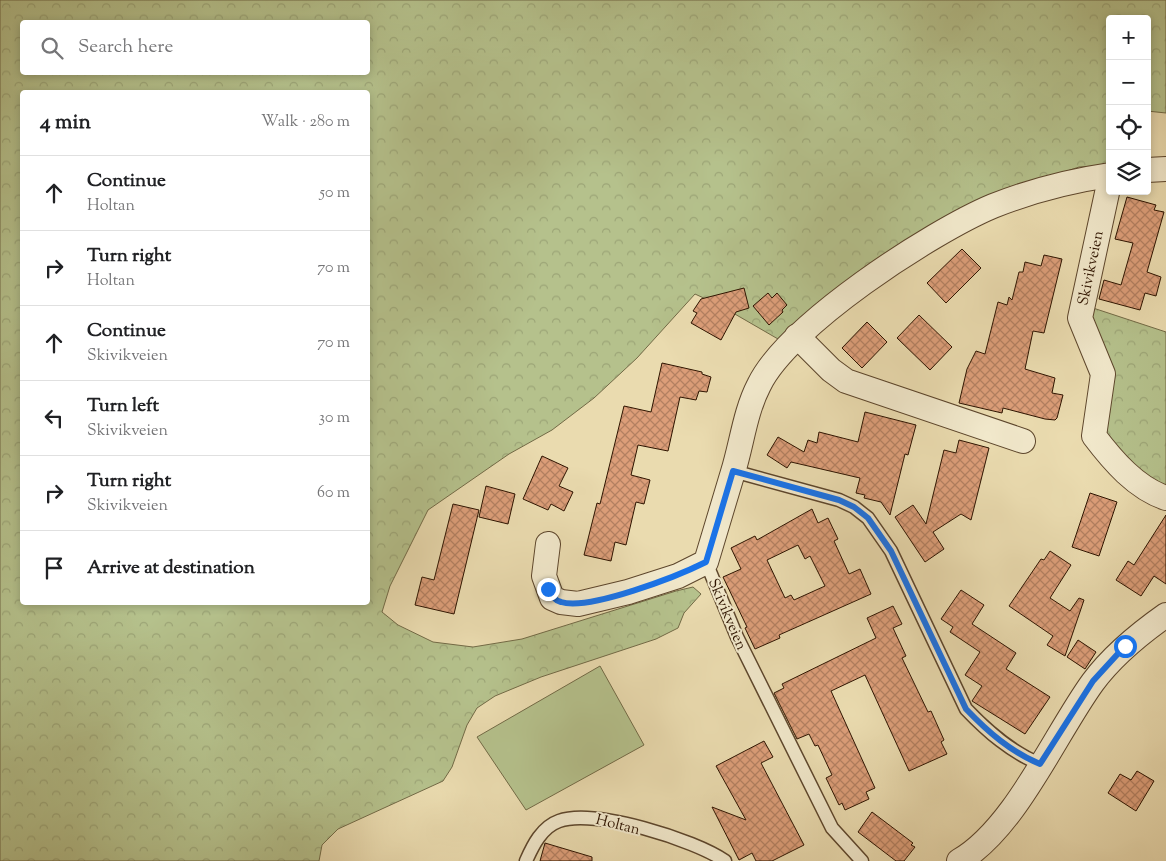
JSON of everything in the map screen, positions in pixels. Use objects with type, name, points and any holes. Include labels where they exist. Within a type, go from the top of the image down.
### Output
[{"type":"street","points":[[1151,170],[1166,169]]},
{"type":"street","name":"Skivikveien","points":[[548,544],[544,576],[552,598],[561,602],[578,604],[628,592],[678,576],[706,562],[733,471],[746,417],[759,385],[776,357],[797,336],[896,261],[991,207],[1035,190],[1106,176]]},
{"type":"street","name":"Skivikveien","points":[[1107,195],[1080,318],[1103,374],[1094,436],[1114,462],[1148,490],[1166,498]]},
{"type":"street","points":[[797,336],[831,370],[846,381],[1023,441]]},
{"type":"street","points":[[958,861],[970,854],[1009,814],[1093,681],[1125,646],[1166,615]]},
{"type":"lane","points":[[733,471],[839,500],[854,507],[877,530],[891,551],[966,709],[981,725],[1002,742],[1040,764]]},
{"type":"lane","name":"Skivikveien","points":[[706,562],[750,665],[832,828],[862,861]]},
{"type":"lane","name":"Holtan","points":[[526,861],[533,845],[550,826],[558,821],[579,817],[607,819],[691,844],[710,851],[725,861]]},
{"type":"green space","points":[[0,0],[1166,0],[1166,113],[1151,111],[1151,15],[1106,15],[1106,165],[1079,167],[1058,174],[855,277],[778,339],[721,306],[695,294],[637,358],[594,398],[552,430],[509,454],[428,510],[390,586],[382,612],[398,625],[433,642],[473,647],[522,639],[676,591],[693,587],[701,594],[684,613],[678,628],[656,639],[541,677],[495,696],[477,708],[467,725],[452,767],[443,781],[338,829],[322,845],[319,861],[0,861]]},
{"type":"green space","points":[[1087,306],[1166,332],[1166,492],[1147,482],[1107,438]]},
{"type":"green space","points":[[600,666],[644,745],[526,810],[477,737]]},
{"type":"building","points":[[1127,197],[1156,205],[1154,210],[1164,212],[1147,272],[1161,277],[1156,296],[1145,293],[1140,310],[1099,299],[1104,280],[1121,285],[1133,243],[1115,239]]},
{"type":"building","points":[[962,249],[981,268],[946,303],[927,283]]},
{"type":"building","points":[[1044,255],[1062,259],[1044,333],[1033,331],[1025,369],[1055,378],[1052,393],[1063,395],[1057,418],[1055,420],[1045,419],[1003,408],[1002,413],[959,403],[967,369],[976,351],[985,354],[998,302],[1007,305],[1009,297],[1012,300],[1019,272],[1023,272],[1025,262],[1041,266]]},
{"type":"building","points":[[744,288],[749,308],[736,312],[721,340],[691,323],[697,313],[693,311],[701,299]]},
{"type":"building","points":[[768,293],[772,298],[777,293],[787,305],[782,310],[783,312],[769,325],[753,306]]},
{"type":"building","points":[[919,315],[952,347],[930,370],[897,338]]},
{"type":"building","points":[[867,322],[887,342],[862,368],[842,348]]},
{"type":"building","points":[[662,363],[702,372],[702,374],[711,377],[707,392],[699,391],[696,400],[680,397],[668,451],[638,445],[631,475],[650,480],[644,504],[636,502],[626,545],[615,542],[611,561],[584,555],[597,503],[600,504],[624,406],[651,412]]},
{"type":"building","points":[[865,412],[916,425],[908,455],[905,454],[890,515],[881,502],[864,498],[865,495],[856,493],[860,478],[791,462],[787,468],[767,455],[778,437],[804,452],[808,440],[817,443],[819,432],[858,442]]},
{"type":"building","points":[[959,440],[989,448],[971,520],[961,514],[933,532],[944,549],[925,562],[895,517],[913,505],[926,524],[944,450],[956,453]]},
{"type":"building","points":[[542,456],[568,468],[559,486],[573,492],[564,511],[551,504],[548,510],[523,499]]},
{"type":"building","points":[[486,486],[515,494],[508,524],[479,517]]},
{"type":"building","points":[[1090,493],[1117,502],[1099,556],[1072,547]]},
{"type":"building","points":[[453,504],[479,510],[454,614],[415,605],[422,577],[434,580]]},
{"type":"building","points":[[812,509],[818,523],[828,518],[838,539],[834,541],[849,574],[860,569],[871,594],[779,635],[780,638],[755,649],[745,628],[747,627],[723,577],[741,569],[731,548],[755,536],[757,540]],"holes":[[[798,545],[805,559],[810,556],[825,586],[794,600],[791,595],[785,598],[767,560]]]},
{"type":"building","points":[[1166,515],[1166,584],[1154,576],[1141,596],[1116,580],[1128,561],[1134,565]]},
{"type":"building","points":[[1050,551],[1071,565],[1050,598],[1070,611],[1079,598],[1084,600],[1065,656],[1047,645],[1053,636],[1009,606],[1041,559],[1044,560]]},
{"type":"building","points":[[961,590],[984,605],[972,624],[1016,653],[1006,669],[1050,697],[1025,734],[972,701],[982,686],[965,675],[980,652],[950,632],[953,627],[941,619]]},
{"type":"building","points":[[893,606],[902,624],[893,628],[906,656],[902,658],[928,712],[931,711],[944,740],[941,742],[947,754],[909,771],[865,675],[831,691],[875,788],[866,792],[869,799],[845,810],[842,803],[839,805],[826,778],[832,775],[818,745],[815,746],[809,734],[797,739],[774,693],[784,688],[782,684],[876,638],[867,618]]},
{"type":"building","points":[[1078,640],[1096,652],[1085,669],[1067,657]]},
{"type":"building","points":[[764,741],[773,757],[761,763],[804,845],[772,861],[756,861],[752,853],[739,860],[712,807],[746,820],[716,766]]},
{"type":"building","points":[[1137,771],[1154,781],[1136,811],[1108,793],[1120,774],[1131,780]]},
{"type":"building","points":[[872,812],[913,843],[911,845],[915,847],[904,861],[896,861],[858,832]]},
{"type":"building","points":[[545,843],[592,857],[592,861],[540,861]]},
{"type":"route","points":[[548,589],[552,598],[561,602],[578,604],[628,592],[678,576],[706,562],[733,471],[839,500],[854,507],[868,518],[891,551],[966,709],[981,725],[1002,742],[1040,764],[1093,681],[1125,646]]}]
